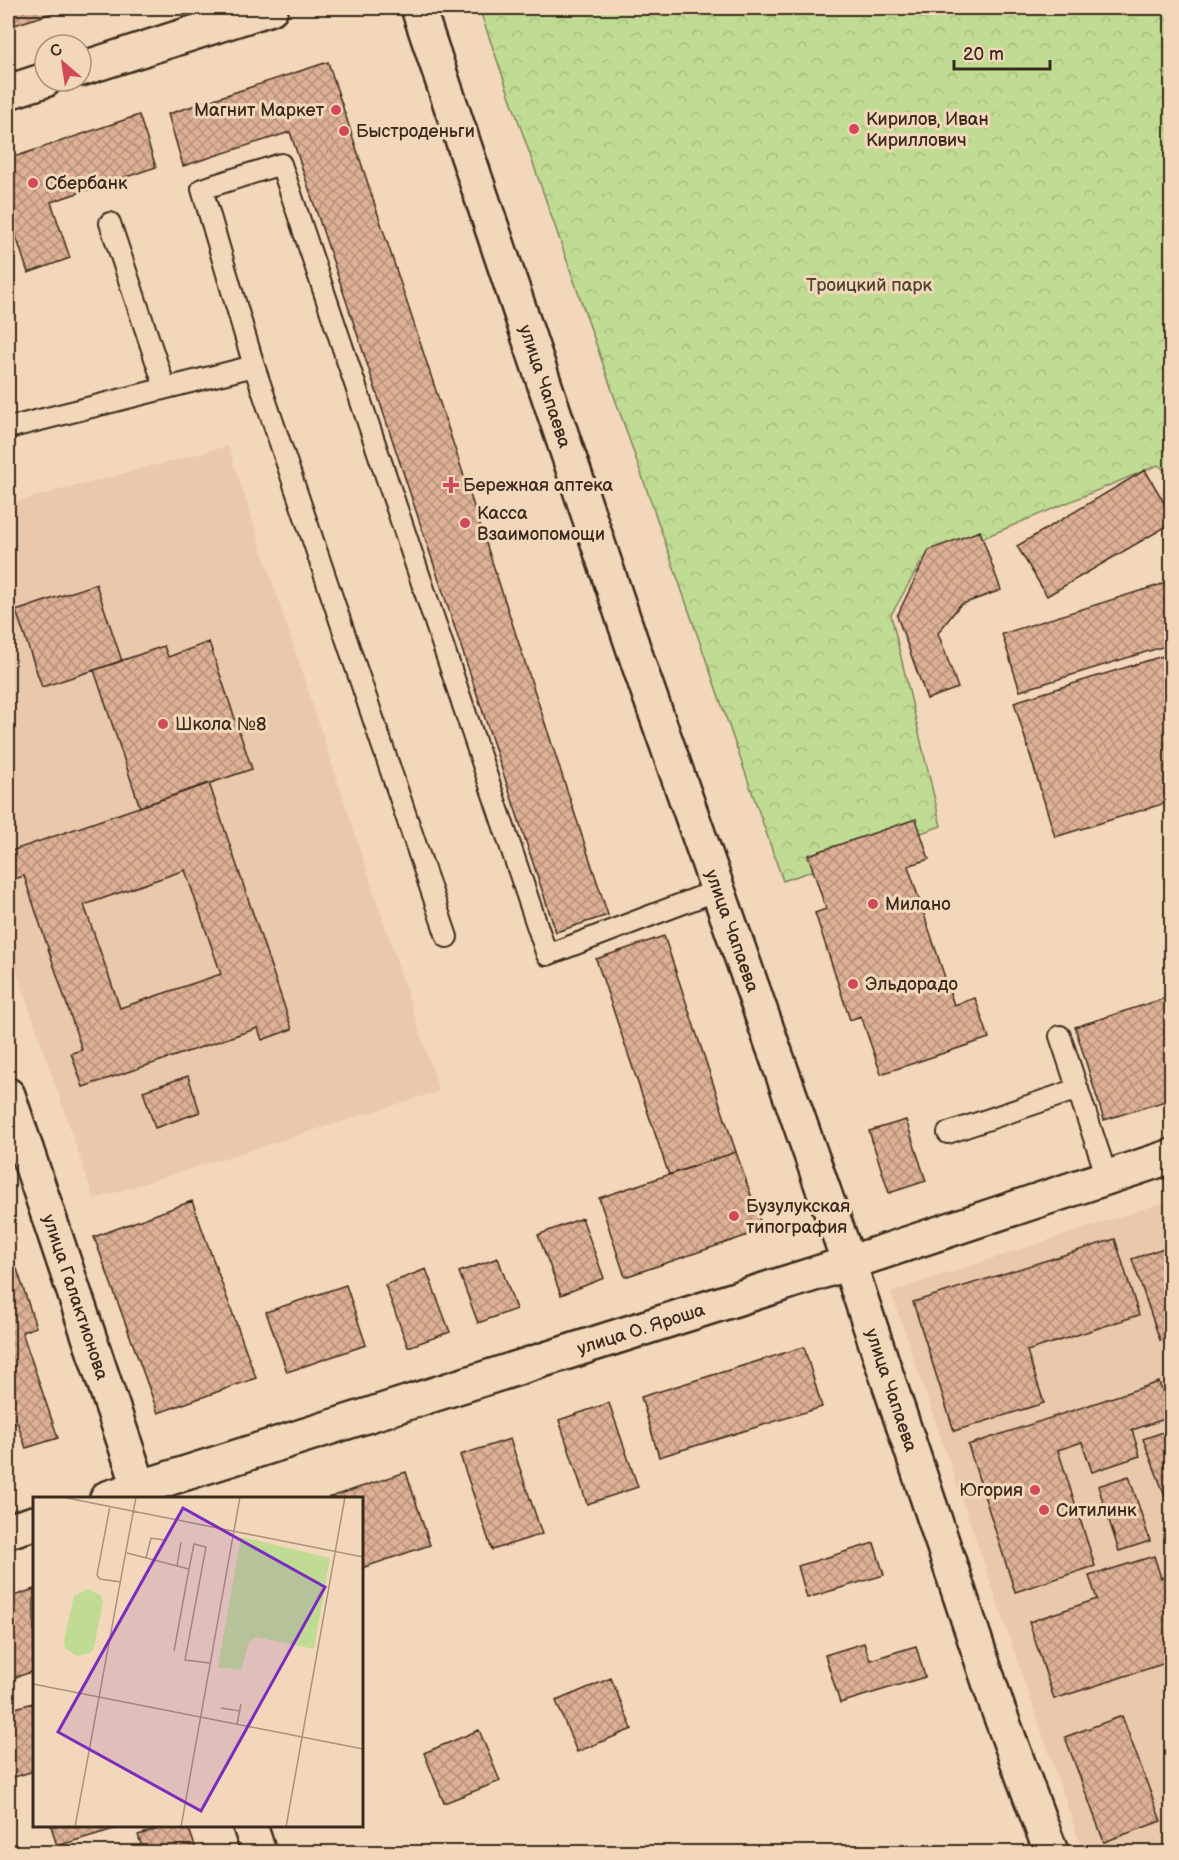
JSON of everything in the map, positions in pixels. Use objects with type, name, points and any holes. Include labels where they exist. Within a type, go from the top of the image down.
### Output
[{"type":"street","points":[[93,65],[271,8]]},
{"type":"street","name":"улица Чапаева","points":[[418,8],[641,671],[849,1263],[998,1709],[1051,1852]]},
{"type":"street","points":[[8,92],[33,84]]},
{"type":"street","name":"улица Галактионова","points":[[8,1095],[142,1493]]},
{"type":"street","name":"улица О. Яроша","points":[[114,1497],[142,1493],[1172,1156]]},
{"type":"street","points":[[8,1531],[33,1522]]},
{"type":"street","points":[[250,1827],[259,1852]]},
{"type":"lane","points":[[447,937],[254,366],[202,189],[281,164],[547,955],[717,890]]},
{"type":"lane","points":[[110,223],[165,388]]},
{"type":"lane","points":[[8,428],[254,366]]},
{"type":"lane","points":[[1059,1036],[1107,1177]]},
{"type":"lane","points":[[948,1133],[1078,1089]]},
{"type":"shaded area","name":"Школа №8","points":[[228,446],[439,1091],[94,1199],[8,945],[8,504]]},
{"type":"shaded area","points":[[1171,1200],[1171,1852],[1083,1852],[891,1292]]},
{"type":"green space","name":"Троицкий парк","points":[[479,8],[1171,8],[1171,475],[1158,465],[920,564],[891,615],[941,826],[783,881]]},
{"type":"building","points":[[8,8],[69,8],[8,27]]},
{"type":"building","points":[[328,62],[608,915],[556,932],[290,132],[183,166],[168,114]]},
{"type":"building","points":[[139,115],[156,167],[51,202],[70,258],[28,273],[8,211],[8,159]]},
{"type":"building","points":[[1145,470],[1172,516],[1172,523],[1047,596],[1017,546]]},
{"type":"building","points":[[980,531],[1001,590],[960,605],[938,633],[958,688],[927,699],[897,616],[929,550]]},
{"type":"building","points":[[1172,581],[1172,644],[1020,691],[1002,634]]},
{"type":"building","points":[[96,584],[122,661],[42,687],[16,611]]},
{"type":"building","points":[[209,642],[252,769],[140,807],[94,670],[164,646],[168,657]]},
{"type":"building","points":[[1172,653],[1172,801],[1055,837],[1014,702]]},
{"type":"building","points":[[209,783],[292,1029],[262,1040],[258,1028],[83,1087],[71,1053],[82,1050],[24,876],[11,880],[8,869],[8,852]],"holes":[[[185,870],[221,974],[120,1008],[84,905]]]},
{"type":"building","points":[[916,819],[929,859],[908,866],[954,1005],[975,998],[989,1038],[881,1074],[861,1016],[850,1020],[815,913],[826,909],[808,855]]},
{"type":"building","points":[[664,936],[736,1152],[669,1175],[596,959]]},
{"type":"building","points":[[1172,996],[1172,1099],[1104,1120],[1075,1027]]},
{"type":"building","points":[[188,1076],[200,1112],[155,1128],[143,1091]]},
{"type":"building","points":[[906,1120],[926,1181],[889,1193],[869,1131]]},
{"type":"building","points":[[736,1152],[763,1230],[625,1277],[599,1198]]},
{"type":"building","points":[[192,1201],[256,1378],[158,1413],[94,1237]]},
{"type":"building","points":[[582,1218],[604,1278],[561,1295],[538,1235]]},
{"type":"building","points":[[1115,1239],[1139,1315],[1027,1351],[1044,1403],[954,1431],[913,1302]]},
{"type":"building","points":[[1172,1245],[1172,1337],[1160,1340],[1132,1259]]},
{"type":"building","points":[[498,1258],[516,1309],[478,1323],[459,1272]]},
{"type":"building","points":[[17,1269],[36,1327],[22,1332],[58,1438],[26,1448],[17,1422],[8,1425],[8,1273]]},
{"type":"building","points":[[426,1269],[450,1332],[408,1347],[385,1285]]},
{"type":"building","points":[[346,1285],[366,1345],[287,1372],[266,1312]]},
{"type":"building","points":[[804,1347],[822,1407],[659,1457],[641,1397]]},
{"type":"building","points":[[1159,1382],[1171,1417],[1132,1430],[1140,1456],[1092,1472],[1082,1442],[1058,1450],[1095,1566],[1015,1592],[968,1445]]},
{"type":"building","points":[[609,1403],[638,1487],[587,1504],[559,1420]]},
{"type":"building","points":[[1172,1429],[1172,1514],[1143,1439]]},
{"type":"building","points":[[510,1439],[542,1534],[492,1550],[460,1455]]},
{"type":"building","points":[[406,1472],[430,1545],[363,1568],[363,1497],[331,1497]]},
{"type":"building","points":[[1129,1476],[1150,1541],[1119,1551],[1098,1486]]},
{"type":"building","points":[[874,1543],[884,1575],[807,1598],[798,1566]]},
{"type":"building","points":[[1154,1556],[1161,1578],[1172,1575],[1172,1661],[1054,1699],[1029,1622],[1097,1599],[1089,1576]]},
{"type":"building","points":[[33,1589],[33,1671],[8,1680],[8,1598]]},
{"type":"building","points":[[864,1643],[870,1660],[916,1646],[925,1677],[840,1703],[825,1655]]},
{"type":"building","points":[[611,1678],[632,1729],[577,1752],[556,1701]]},
{"type":"building","points":[[33,1703],[33,1771],[8,1779],[8,1710]]},
{"type":"building","points":[[1122,1716],[1161,1821],[1104,1842],[1065,1737]]},
{"type":"building","points":[[479,1730],[500,1781],[444,1803],[424,1753]]},
{"type":"building","points":[[51,1827],[121,1827],[57,1846]]},
{"type":"building","points":[[166,1827],[188,1827],[197,1852],[144,1852],[138,1835]]},
{"type":"place","name":"Магнит Маркет","points":[[336,110]]},
{"type":"place","name":"Кирилов, Иван Кириллович","points":[[854,129]]},
{"type":"place","name":"Быстроденьги","points":[[344,131]]},
{"type":"place","name":"Сбербанк","points":[[33,183]]},
{"type":"place","name":"Бережная аптека","points":[[451,485]]},
{"type":"place","name":"Касса Взаимопомощи","points":[[465,523]]},
{"type":"place","name":"Школа №8","points":[[163,724]]},
{"type":"place","name":"Милано","points":[[873,904]]},
{"type":"place","name":"Эльдорадо","points":[[853,984]]},
{"type":"place","name":"Бузулукская типография","points":[[734,1216]]},
{"type":"place","name":"Югория","points":[[1035,1490]]},
{"type":"place","name":"Ситилинк","points":[[1044,1510]]}]
